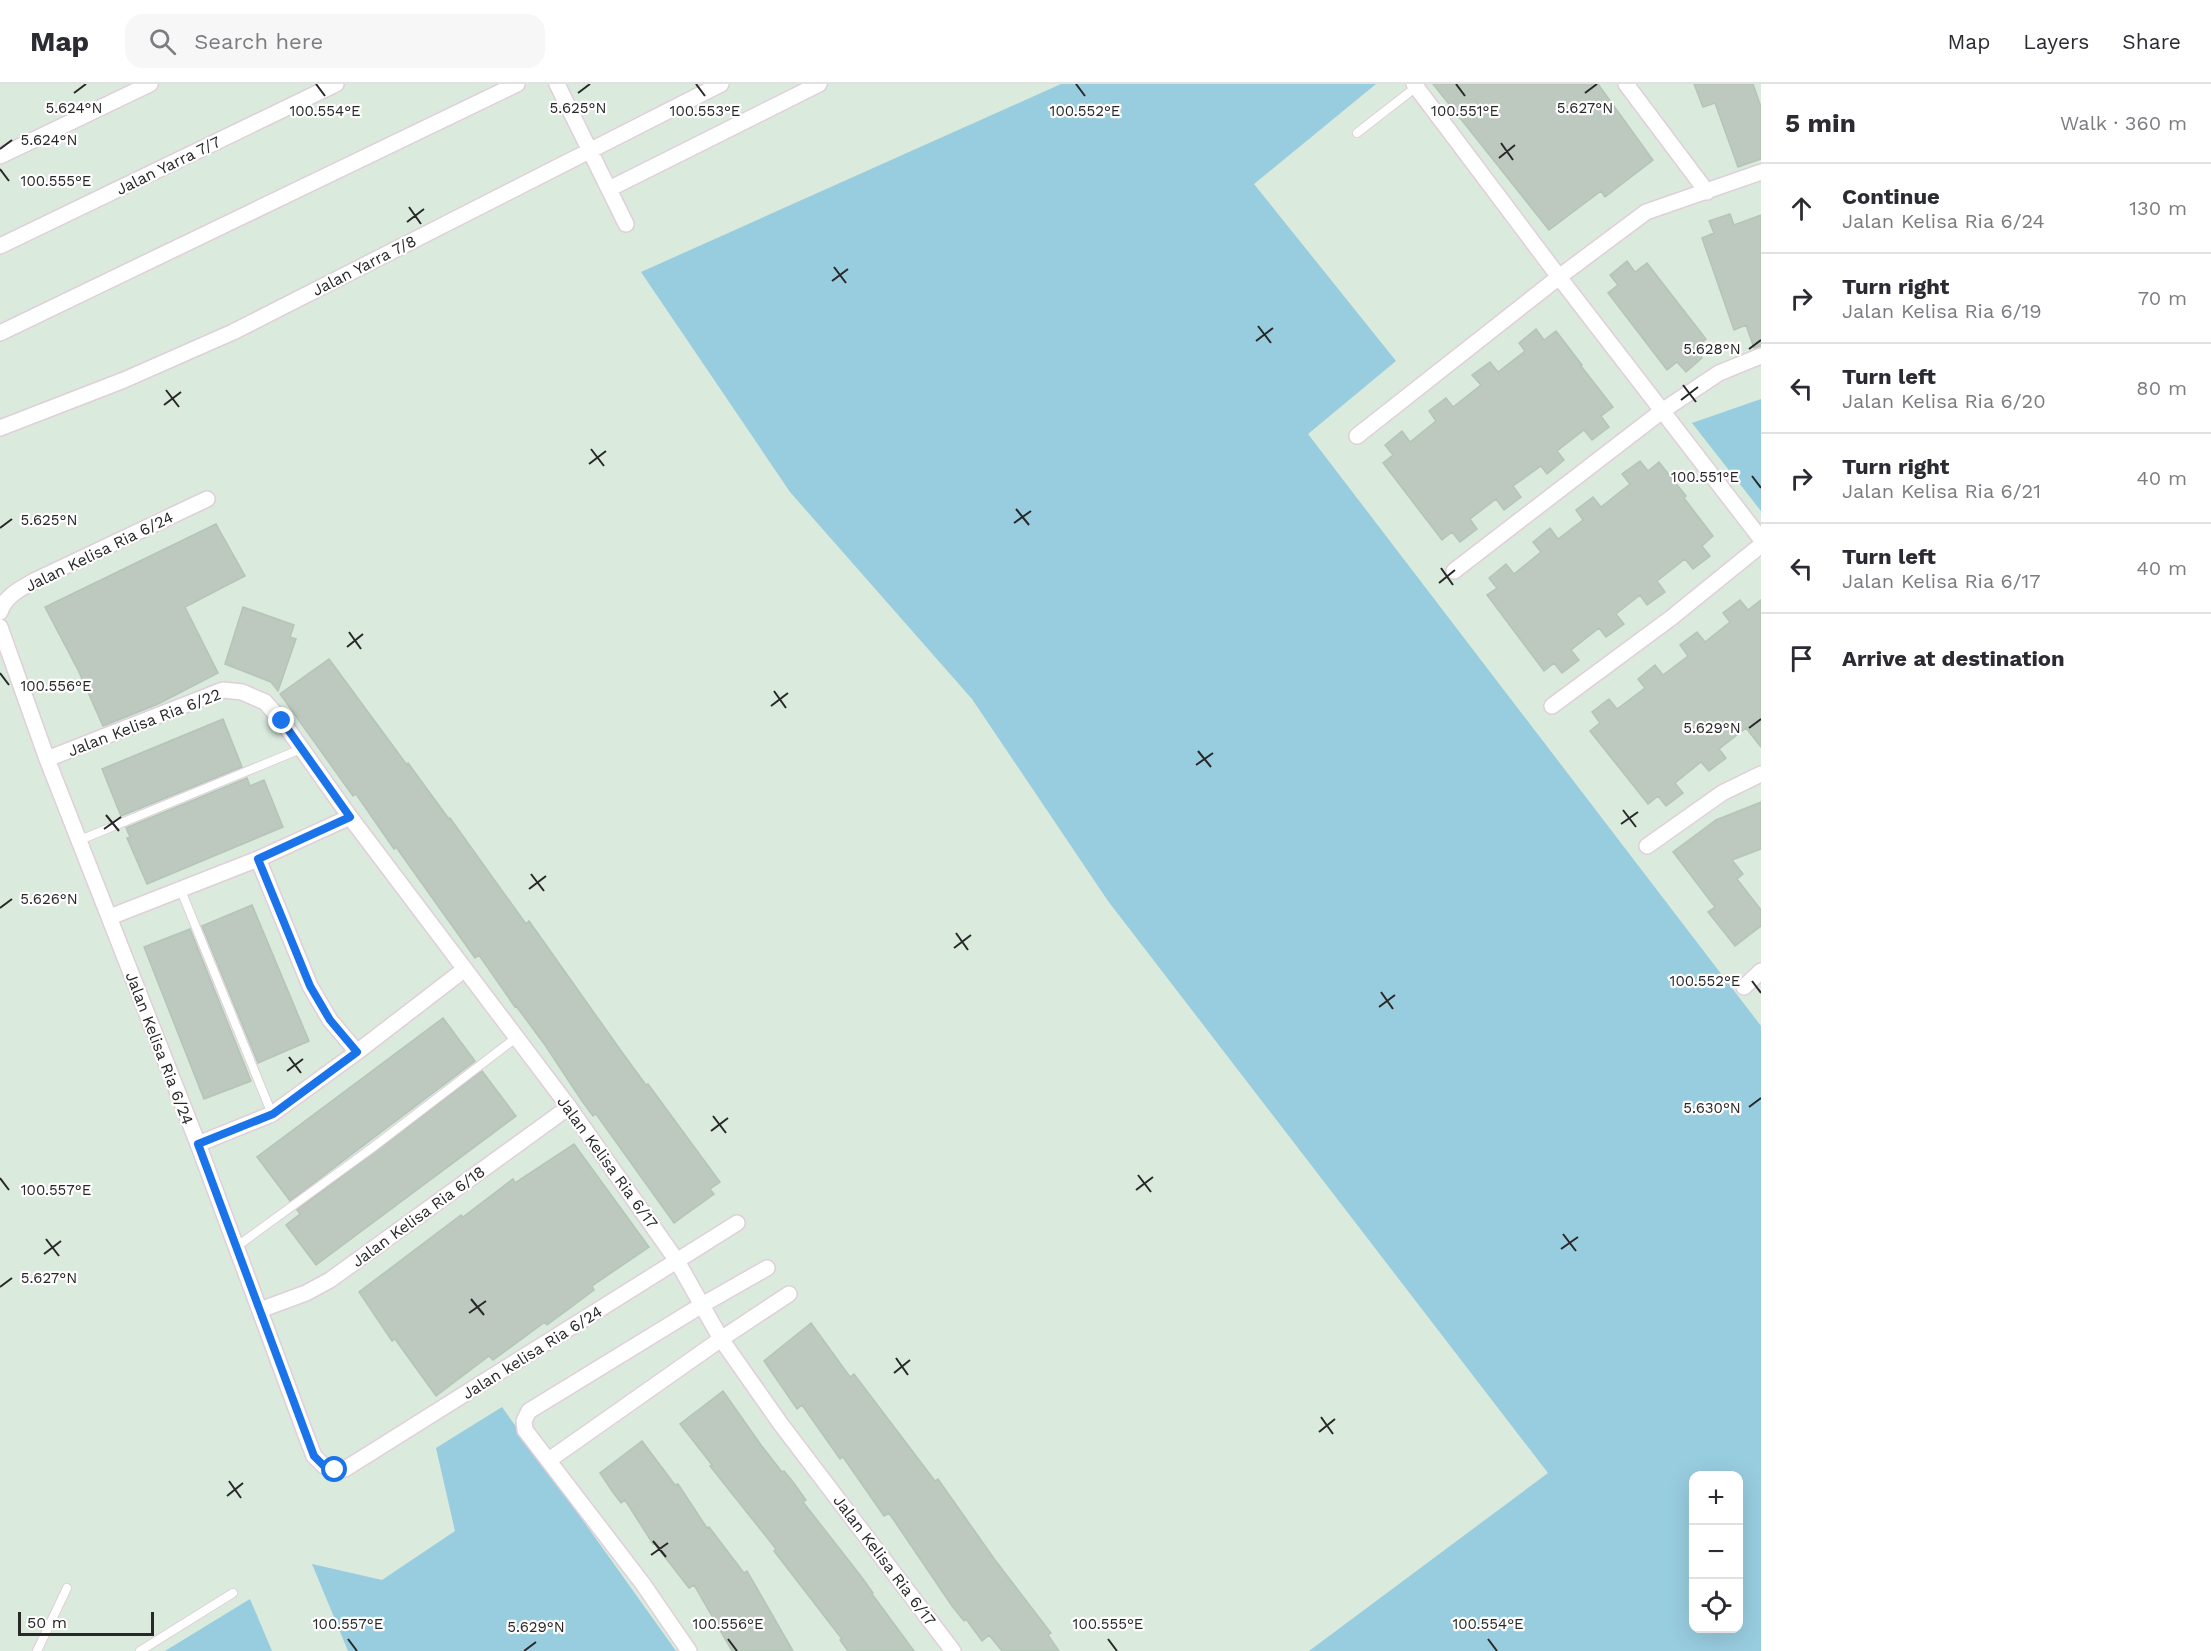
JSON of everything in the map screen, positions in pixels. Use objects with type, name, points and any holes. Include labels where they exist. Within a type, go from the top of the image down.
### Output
[{"type":"street","points":[[0,156],[150,84]]},
{"type":"street","name":"Jalan Yarra 7/7","points":[[0,246],[336,84]]},
{"type":"street","points":[[0,333],[517,84]]},
{"type":"street","points":[[557,84],[626,224]]},
{"type":"street","name":"Jalan Yarra 7/8","points":[[0,428],[124,380],[233,332],[721,84]]},
{"type":"street","points":[[609,189],[819,84]]},
{"type":"street","points":[[1626,84],[1707,192]]},
{"type":"street","points":[[1415,86],[1761,539]]},
{"type":"street","points":[[1357,436],[1559,277],[1646,212],[1761,172]]},
{"type":"street","points":[[1455,571],[1662,411],[1719,373],[1761,356]]},
{"type":"street","name":"Jalan Kelisa Ria 6/24","points":[[0,612],[2,604],[15,592],[34,581],[207,499]]},
{"type":"street","points":[[1552,706],[1671,618],[1761,545]]},
{"type":"street","name":"Jalan Kelisa Ria 6/24","points":[[0,627],[47,759],[198,1144],[314,1456],[324,1466]]},
{"type":"street","name":"Jalan Kelisa Ria 6/22","points":[[47,759],[223,690],[242,692]]},
{"type":"street","name":"Jalan Kelisa Ria 6/17","points":[[242,692],[265,702],[282,721],[350,817],[569,1107],[677,1261],[721,1339],[780,1423],[952,1651]]},
{"type":"street","points":[[1647,846],[1722,793],[1761,774]]},
{"type":"street","points":[[110,917],[258,859],[350,817]]},
{"type":"street","points":[[258,859],[310,986],[330,1020],[357,1052]]},
{"type":"street","points":[[198,1144],[273,1114],[465,969]]},
{"type":"street","points":[[1744,987],[1761,971]]},
{"type":"street","name":"Jalan Kelisa Ria 6/18","points":[[260,1310],[306,1293],[330,1280],[569,1107]]},
{"type":"street","name":"Jalan kelisa Ria 6/24","points":[[324,1466],[335,1470],[345,1469],[362,1460],[434,1412],[737,1223]]},
{"type":"street","points":[[689,1651],[643,1584],[525,1430],[524,1421],[529,1411],[767,1268]]},
{"type":"street","points":[[549,1460],[789,1294]]},
{"type":"lane","points":[[1357,133],[1415,86]]},
{"type":"lane","points":[[80,840],[301,749]]},
{"type":"lane","points":[[180,888],[273,1114]]},
{"type":"lane","points":[[236,1247],[372,1149],[517,1037]]},
{"type":"lane","points":[[37,1651],[67,1588]]},
{"type":"lane","points":[[140,1651],[233,1593]]},
{"type":"shaded area","points":[[1061,84],[1376,84],[1254,184],[1396,361],[1308,434],[1761,1026],[1761,1651],[1309,1651],[1548,1473],[1108,901],[972,699],[790,492],[641,272]]},
{"type":"shaded area","points":[[1761,399],[1761,511],[1692,423]]},
{"type":"shaded area","points":[[502,1407],[676,1651],[348,1651],[312,1564],[382,1580],[455,1531],[436,1448]]},
{"type":"shaded area","points":[[250,1599],[272,1651],[165,1651]]},
{"type":"building","points":[[1433,84],[1598,84],[1653,160],[1605,197],[1601,191],[1549,230]]},
{"type":"building","points":[[1694,84],[1753,84],[1761,107],[1761,159],[1738,167],[1715,103],[1703,107]]},
{"type":"building","points":[[1730,214],[1734,225],[1761,215],[1761,346],[1754,348],[1746,325],[1734,330],[1702,238],[1714,233],[1709,221]]},
{"type":"building","points":[[1627,261],[1635,272],[1647,263],[1706,339],[1694,348],[1702,358],[1686,372],[1677,362],[1667,370],[1608,293],[1618,285],[1610,275]]},
{"type":"building","points":[[1536,329],[1544,340],[1556,331],[1582,365],[1613,407],[1601,416],[1609,427],[1592,440],[1584,430],[1557,451],[1564,460],[1547,474],[1541,466],[1513,486],[1521,497],[1504,510],[1496,499],[1470,519],[1477,529],[1460,542],[1452,532],[1442,540],[1383,463],[1393,455],[1385,445],[1402,431],[1410,442],[1436,421],[1429,411],[1446,398],[1453,407],[1481,385],[1472,375],[1490,362],[1498,372],[1525,351],[1519,343]]},
{"type":"building","points":[[1640,461],[1648,471],[1659,462],[1686,496],[1684,498],[1713,536],[1702,546],[1710,556],[1693,569],[1685,559],[1657,581],[1665,592],[1647,605],[1640,595],[1616,614],[1624,624],[1606,637],[1599,628],[1571,650],[1579,660],[1562,673],[1554,663],[1544,671],[1487,595],[1497,588],[1489,578],[1506,564],[1514,574],[1541,552],[1533,542],[1550,528],[1558,539],[1583,520],[1576,510],[1593,497],[1601,507],[1630,484],[1622,474]]},
{"type":"building","points":[[216,524],[245,576],[185,607],[218,673],[158,704],[103,726],[79,672],[45,607]]},
{"type":"building","points":[[1740,600],[1748,610],[1761,600],[1761,747],[1746,728],[1719,749],[1726,758],[1709,771],[1701,762],[1675,783],[1683,793],[1666,806],[1658,796],[1648,804],[1590,731],[1600,723],[1592,712],[1609,699],[1617,709],[1645,688],[1638,679],[1655,665],[1663,675],[1688,656],[1680,645],[1697,632],[1705,642],[1730,622],[1723,613]]},
{"type":"building","points":[[243,607],[294,625],[290,637],[296,639],[278,691],[271,682],[225,664]]},
{"type":"building","points":[[329,659],[407,765],[408,763],[450,818],[526,924],[529,921],[624,1055],[720,1182],[710,1189],[714,1194],[674,1223],[596,1114],[593,1116],[582,1101],[545,1045],[479,955],[475,958],[396,847],[394,849],[356,794],[353,796],[280,694]]},
{"type":"building","points":[[223,719],[242,767],[121,816],[102,769]]},
{"type":"building","points":[[247,778],[250,786],[264,780],[283,827],[147,884],[127,838],[130,837],[126,828]]},
{"type":"building","points":[[1761,802],[1761,849],[1732,860],[1743,874],[1737,879],[1761,910],[1761,926],[1735,946],[1708,912],[1715,907],[1673,852],[1716,820]]},
{"type":"building","points":[[252,905],[309,1041],[258,1063],[202,926]]},
{"type":"building","points":[[190,929],[251,1081],[204,1099],[144,947]]},
{"type":"building","points":[[443,1018],[475,1061],[290,1201],[257,1157]]},
{"type":"building","points":[[482,1071],[516,1116],[316,1265],[286,1225],[300,1214],[297,1210]]},
{"type":"building","points":[[574,1144],[649,1247],[592,1286],[594,1290],[547,1325],[545,1322],[493,1360],[489,1356],[436,1396],[395,1339],[392,1341],[359,1292],[513,1179],[515,1183]]},
{"type":"building","points":[[811,1323],[850,1377],[854,1374],[935,1481],[938,1479],[995,1560],[1051,1633],[1048,1635],[1059,1651],[1002,1651],[989,1635],[982,1641],[966,1619],[964,1621],[952,1606],[889,1513],[884,1516],[843,1457],[840,1459],[802,1405],[797,1409],[764,1361]]},
{"type":"building","points":[[723,1391],[761,1445],[793,1482],[806,1500],[803,1502],[860,1575],[914,1651],[848,1651],[840,1640],[842,1639],[774,1551],[776,1549],[710,1466],[712,1465],[680,1424]]},
{"type":"building","points":[[642,1441],[675,1485],[678,1484],[707,1528],[709,1527],[744,1573],[747,1571],[793,1651],[732,1651],[694,1585],[689,1588],[653,1544],[625,1500],[621,1503],[612,1491],[600,1473]]},
{"type":"route","points":[[282,721],[350,817],[258,859],[310,986],[330,1020],[357,1052],[273,1114],[198,1144],[314,1456],[324,1466],[335,1470]]}]
